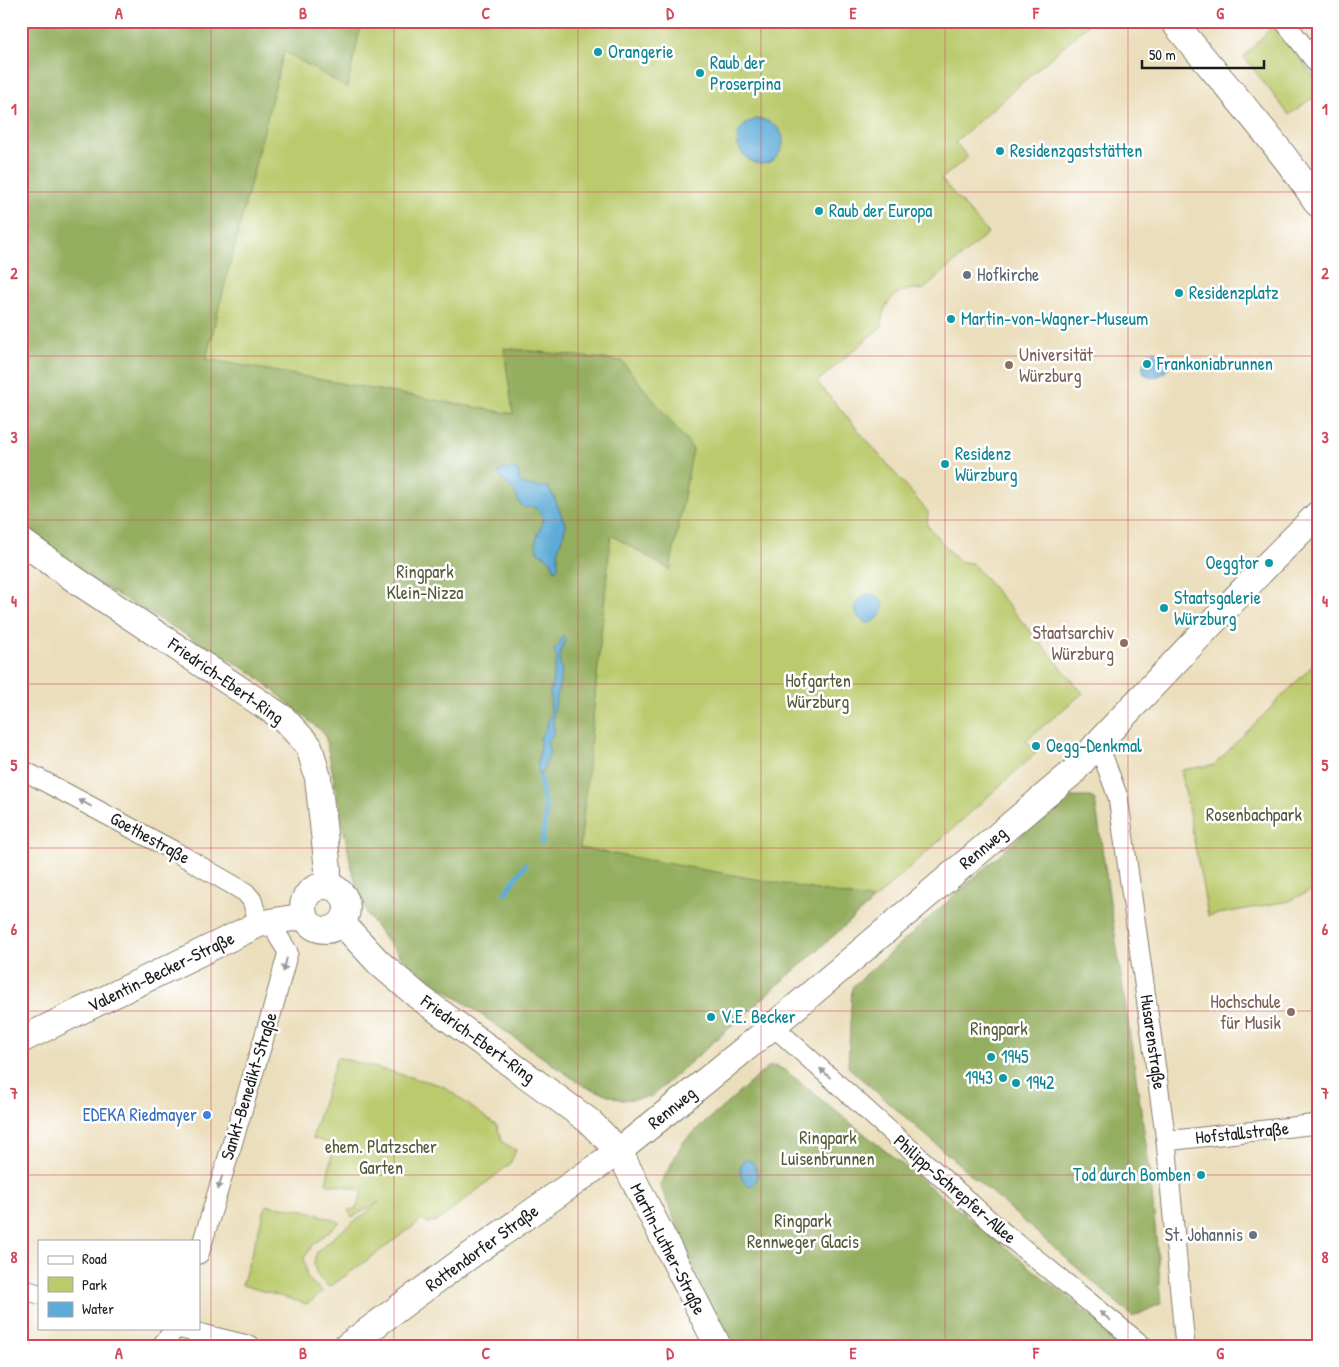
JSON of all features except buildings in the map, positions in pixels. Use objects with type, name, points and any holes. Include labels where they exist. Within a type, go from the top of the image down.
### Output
[{"type":"street","points":[[1173,21],[1267,134],[1318,204]]},
{"type":"street","points":[[1284,21],[1318,65]]},
{"type":"street","name":"Rennweg","points":[[619,1151],[773,1026],[1073,772],[1098,743],[1269,562],[1318,514]]},
{"type":"street","name":"Friedrich-Ebert-Ring","points":[[21,541],[80,583],[282,718],[308,746],[318,778],[328,870],[327,886]]},
{"type":"street","name":"Husarenstraße","points":[[1098,743],[1118,797],[1166,1141],[1185,1346]]},
{"type":"street","name":"Goethestraße","points":[[21,769],[174,851],[245,892],[268,922]]},
{"type":"street","points":[[327,886],[337,889],[342,894],[346,901],[347,910],[342,923],[336,928],[320,930],[309,923],[304,916],[304,901],[314,889],[327,886]]},
{"type":"street","name":"Valentin-Becker-Straße","points":[[21,1040],[268,922],[304,916]]},
{"type":"street","name":"Sankt-Benedikt-Straße","points":[[200,1251],[288,952],[268,922]]},
{"type":"street","name":"Friedrich-Ebert-Ring","points":[[342,923],[379,963],[419,997],[589,1121],[619,1151]]},
{"type":"street","name":"Philipp-Schrepfer-Allee","points":[[773,1026],[998,1228],[1143,1346]]},
{"type":"street","name":"Hofstallstraße","points":[[1166,1141],[1318,1124]]},
{"type":"street","name":"Rottendorfer Straße","points":[[347,1346],[454,1267],[619,1151]]},
{"type":"street","name":"Martin-Luther-Straße","points":[[619,1151],[718,1346]]},
{"type":"street","points":[[21,1289],[38,1294]]},
{"type":"street","points":[[160,1346],[175,1330]]},
{"type":"street","points":[[185,1330],[251,1346]]},
{"type":"green space","name":"Hofgarten Würzburg","points":[[21,21],[1092,21],[955,142],[968,157],[941,179],[988,233],[923,290],[907,290],[894,297],[888,303],[885,310],[882,326],[817,382],[928,512],[927,525],[958,561],[972,563],[1083,693],[1026,740],[1036,753],[874,900],[651,1097],[622,1100],[584,1086],[407,963],[368,916],[352,870],[325,734],[254,674],[21,539]]},
{"type":"green space","name":"Ringpark Klein-Nizza","points":[[21,21],[362,21],[347,88],[284,51],[206,359],[513,414],[504,348],[622,361],[693,449],[670,570],[611,535],[580,848],[874,900],[651,1097],[622,1100],[584,1086],[407,963],[368,916],[352,870],[325,734],[254,674],[21,539]]},
{"type":"green space","points":[[1273,25],[1318,82],[1318,94],[1289,115],[1244,57]]},
{"type":"green space","name":"Rosenbachpark","points":[[1318,660],[1318,887],[1289,901],[1208,916],[1181,770],[1214,765]]},
{"type":"green space","name":"Ringpark","points":[[1064,797],[1091,797],[1095,800],[1150,1171],[1162,1303],[1133,1317],[848,1067],[852,987]]},
{"type":"green space","name":"ehem. Platzscher Garten","points":[[337,1057],[443,1086],[497,1126],[502,1142],[516,1150],[510,1164],[438,1221],[428,1223],[422,1220],[330,1287],[318,1276],[314,1266],[315,1256],[321,1248],[379,1202],[352,1217],[348,1210],[356,1209],[363,1190],[326,1183],[334,1145],[312,1138]]},
{"type":"green space","name":"Ringpark Rennweger Glacis","points":[[775,1066],[785,1070],[1128,1346],[727,1346],[660,1185],[683,1142],[768,1067]]},
{"type":"green space","points":[[266,1205],[305,1210],[340,1222],[312,1246],[304,1258],[307,1278],[323,1292],[307,1304],[242,1285]]},
{"type":"water","points":[[756,119],[774,125],[782,134],[783,139],[780,152],[771,161],[761,164],[751,161],[743,155],[738,146],[738,136],[743,126]]},
{"type":"water","name":"Frankoniabrunnen","points":[[1155,351],[1164,358],[1168,367],[1164,373],[1158,376],[1144,374],[1142,367],[1148,353]]},
{"type":"water","points":[[504,469],[518,471],[520,483],[522,484],[548,487],[554,497],[566,526],[558,550],[558,568],[555,570],[550,560],[540,554],[536,547],[536,539],[543,520],[540,512],[535,508],[525,508],[520,504],[514,492],[498,472]]},
{"type":"water","points":[[867,594],[877,596],[882,600],[883,607],[881,614],[871,623],[864,622],[856,613],[856,606],[859,600]]},
{"type":"water","points":[[562,636],[565,640],[560,655],[562,671],[553,716],[554,733],[547,743],[550,752],[540,778],[537,763],[540,751],[540,738],[546,728],[551,712],[550,693],[557,658],[554,649],[559,644]]},
{"type":"water","points":[[745,1159],[753,1162],[757,1172],[756,1182],[750,1186],[740,1174],[742,1163]]},
{"type":"waterway","points":[[540,778],[546,813],[542,843]]},
{"type":"waterway","points":[[505,893],[525,865]]},
{"type":"place","name":"Orangerie","points":[[598,52]]},
{"type":"place","name":"Raub der Proserpina","points":[[700,73]]},
{"type":"place","name":"Residenzgaststätten","points":[[1000,151]]},
{"type":"place","name":"Raub der Europa","points":[[819,211]]},
{"type":"place","name":"Hofkirche","points":[[967,275]]},
{"type":"place","name":"Residenzplatz","points":[[1179,293]]},
{"type":"place","name":"Martin-von-Wagner-Museum","points":[[951,319]]},
{"type":"place","name":"Frankoniabrunnen","points":[[1147,364]]},
{"type":"place","name":"Universität Würzburg","points":[[1009,365]]},
{"type":"place","name":"Residenz Würzburg","points":[[945,464]]},
{"type":"place","name":"Oeggtor","points":[[1269,563]]},
{"type":"place","name":"Staatsgalerie Würzburg","points":[[1164,608]]},
{"type":"place","name":"Staatsarchiv Würzburg","points":[[1124,643]]},
{"type":"place","name":"Oegg-Denkmal","points":[[1036,746]]},
{"type":"place","name":"Hochschule für Musik","points":[[1291,1012]]},
{"type":"place","name":"V.E. Becker","points":[[711,1017]]},
{"type":"place","name":"1945","points":[[991,1057]]},
{"type":"place","name":"1943","points":[[1003,1078]]},
{"type":"place","name":"1942","points":[[1016,1083]]},
{"type":"place","name":"EDEKA Riedmayer","points":[[207,1115]]},
{"type":"place","name":"Tod durch Bomben","points":[[1201,1175]]},
{"type":"place","name":"St. Johannis","points":[[1253,1235]]},
{"type":"park label","name":"Ringpark Luisenbrunnen","points":[[828,1148]]}]
